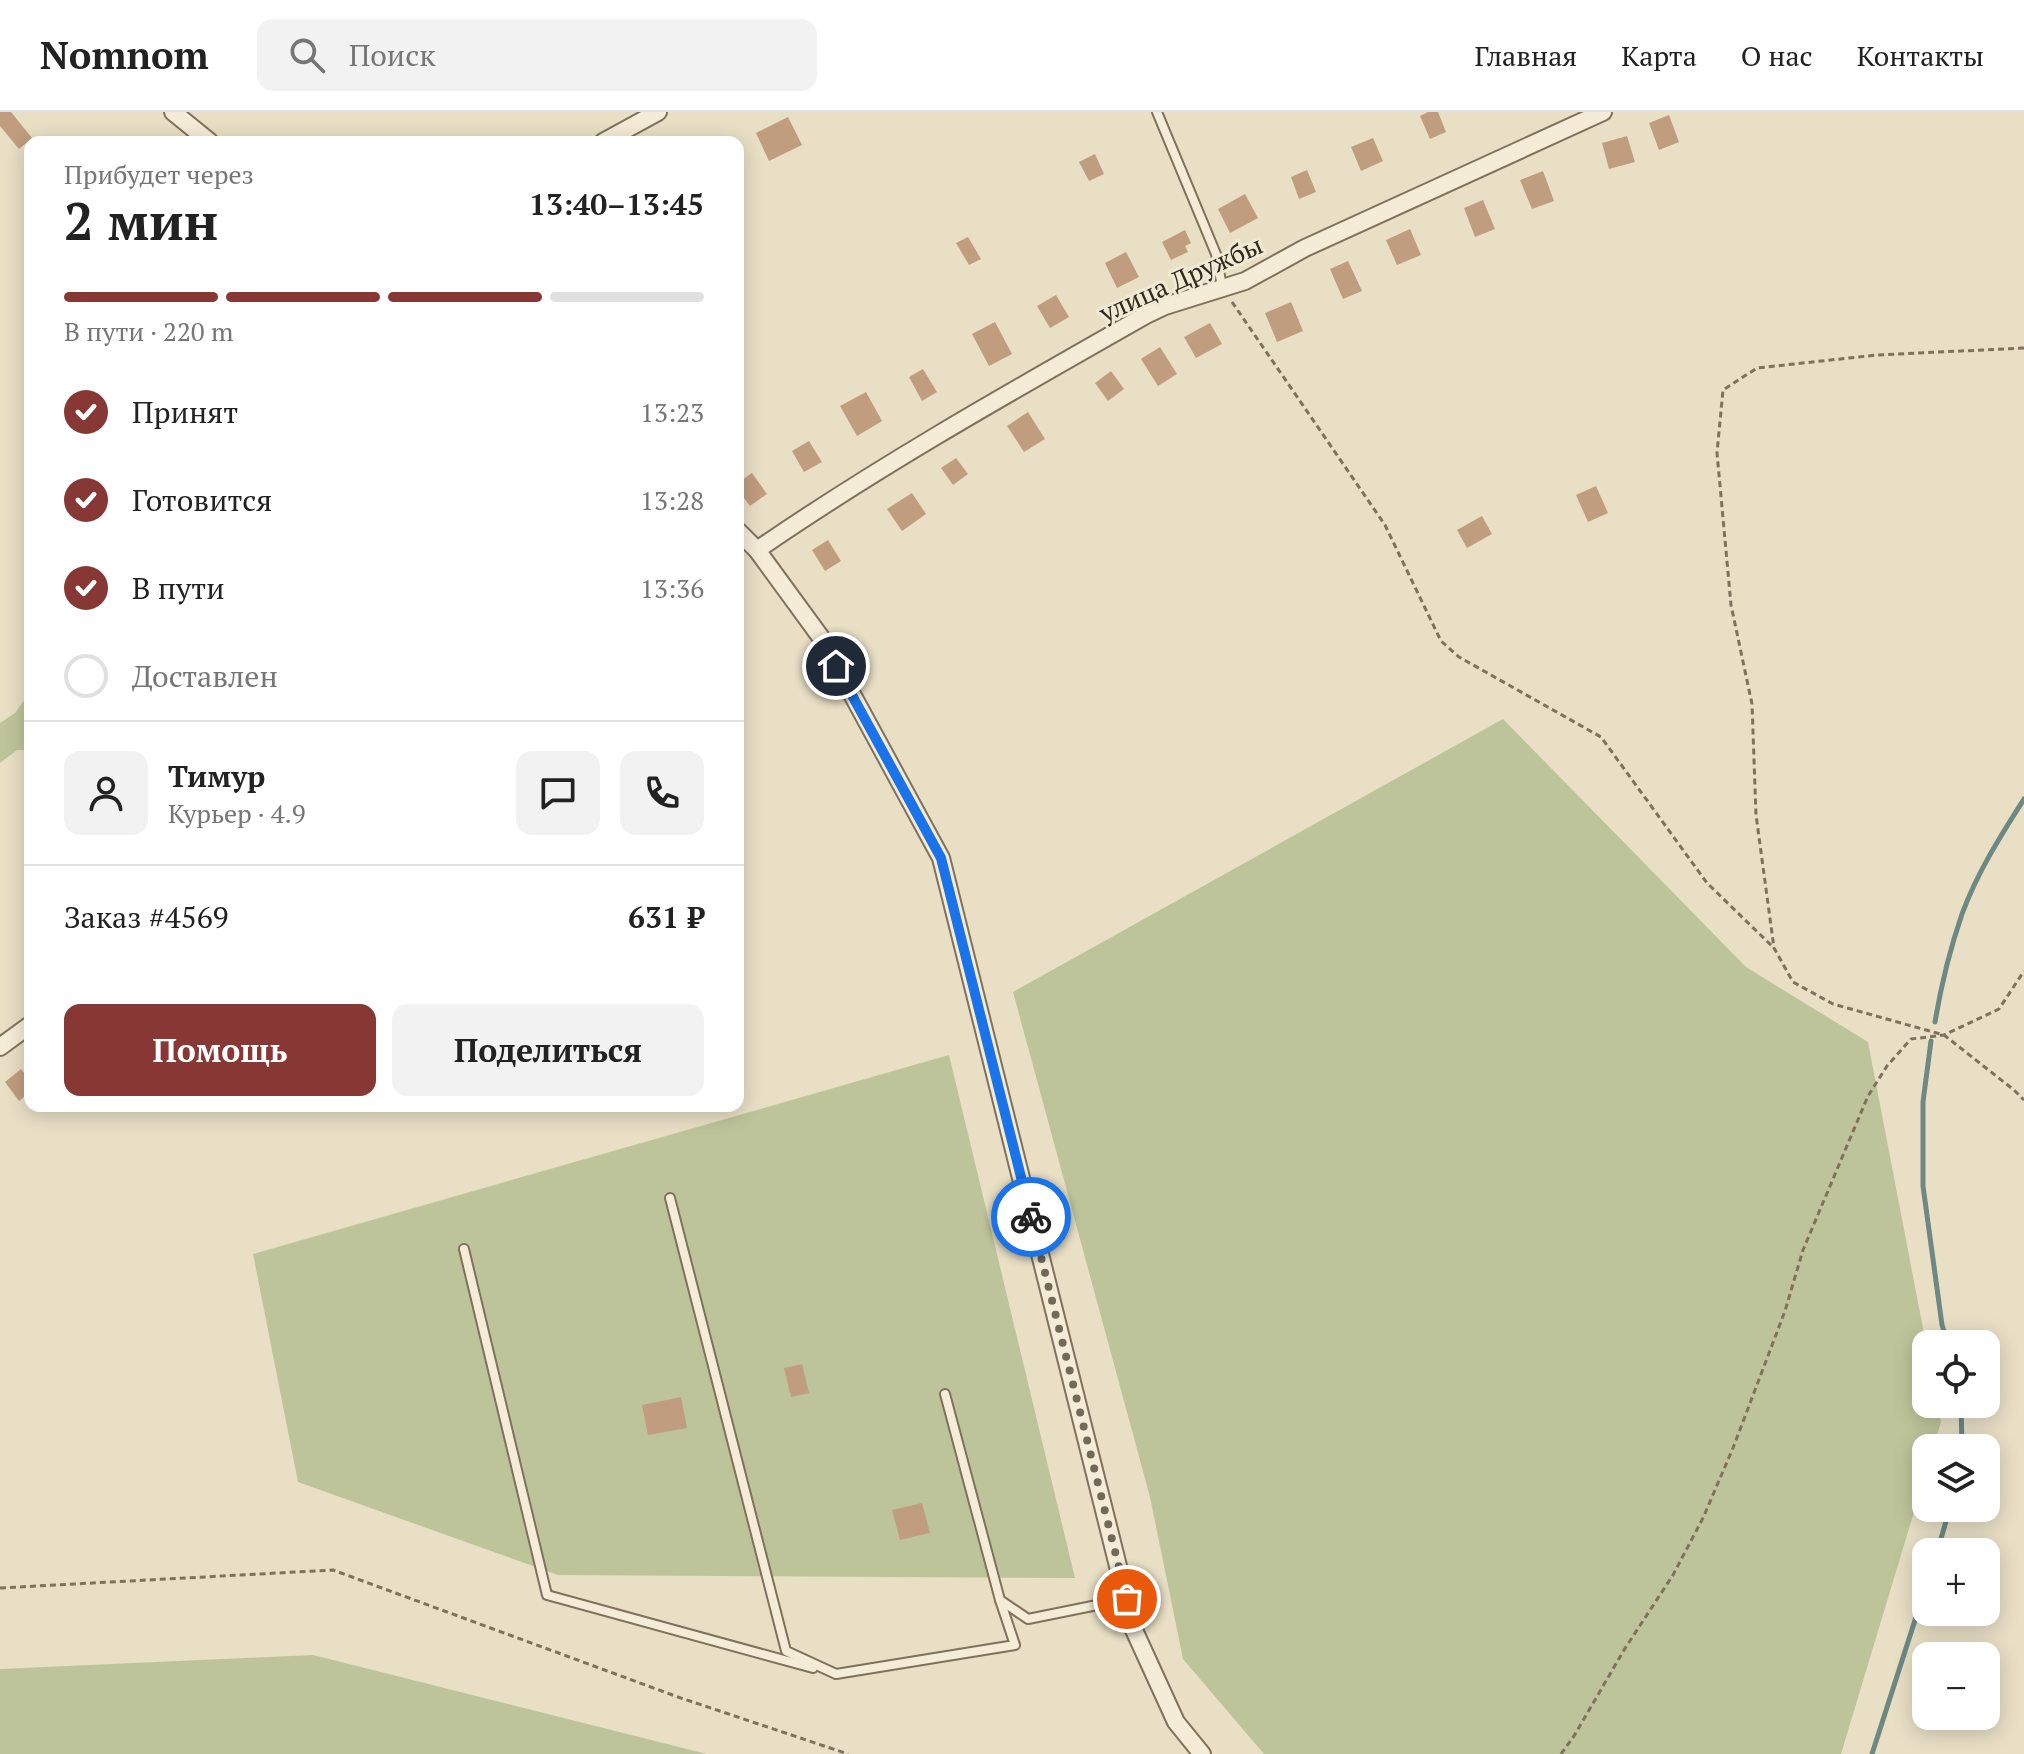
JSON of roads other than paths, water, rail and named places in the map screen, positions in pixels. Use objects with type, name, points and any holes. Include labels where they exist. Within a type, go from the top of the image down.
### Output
[{"type":"street","points":[[173,112],[203,136]]},
{"type":"street","points":[[614,136],[658,112]]},
{"type":"street","name":"улица Дружбы","points":[[757,550],[945,429],[1146,315],[1245,281],[1305,248],[1603,112]]},
{"type":"street","points":[[744,537],[757,550],[822,639],[941,858],[1134,1630],[1176,1722],[1202,1754]]},
{"type":"street","points":[[0,1047],[24,1029]]},
{"type":"lane","points":[[1157,112],[1216,254],[1222,288]]},
{"type":"lane","points":[[670,1198],[786,1651],[836,1674]]},
{"type":"lane","points":[[464,1249],[547,1595],[836,1674],[1015,1645],[945,1394]]},
{"type":"lane","points":[[1000,1600],[1028,1619],[1127,1599]]},
{"type":"waterway","points":[[1935,1022],[1962,914],[1990,855],[2024,799]]},
{"type":"waterway","points":[[1931,1041],[1923,1102],[1923,1186],[1944,1330]]},
{"type":"waterway","points":[[1961,1418],[1962,1434]]},
{"type":"waterway","points":[[1941,1538],[1946,1522]]},
{"type":"waterway","points":[[1872,1754],[1913,1626]]}]
